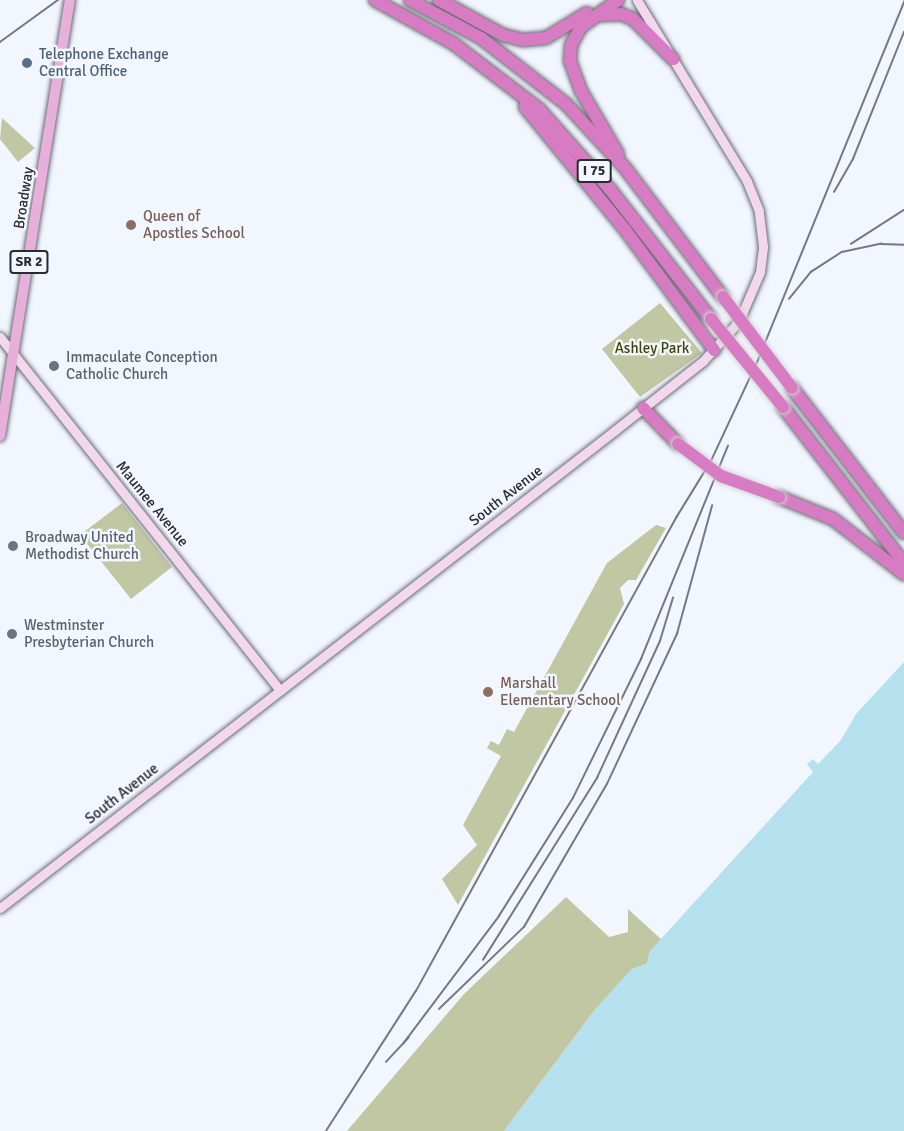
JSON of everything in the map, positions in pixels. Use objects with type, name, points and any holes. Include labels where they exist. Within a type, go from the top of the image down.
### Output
[{"type":"highway","name":"I 75","points":[[375,0],[454,44],[513,88],[559,130],[783,407],[904,563]]},
{"type":"highway","name":"I 75","points":[[410,0],[481,38],[526,70],[566,104],[625,168],[904,533]]},
{"type":"highway","points":[[439,0],[503,35],[524,40],[546,38],[563,30],[605,0]]},
{"type":"highway","points":[[618,0],[597,15],[575,37],[570,60],[580,91],[625,168]]},
{"type":"highway","points":[[597,15],[621,14],[633,20],[673,59]]},
{"type":"highway","points":[[454,44],[502,85],[550,134],[714,350]]},
{"type":"highway","points":[[643,408],[678,444],[721,476],[833,519],[904,574]]},
{"type":"main road","name":"Broadway","points":[[0,436],[15,356],[70,0]]},
{"type":"street","name":"South Avenue","points":[[0,908],[643,408],[714,350],[739,321],[753,294],[762,259],[761,227],[747,182],[636,0]]},
{"type":"street","name":"Maumee Avenue","points":[[0,337],[280,690]]},
{"type":"green space","points":[[2,118],[35,148],[18,162],[0,139]]},
{"type":"green space","name":"Ashley Park","points":[[660,303],[702,353],[640,397],[602,349]]},
{"type":"green space","points":[[122,503],[172,567],[131,599],[80,535]]},
{"type":"green space","points":[[656,525],[666,528],[636,580],[628,580],[620,588],[624,604],[458,905],[442,879],[477,845],[463,825],[501,756],[487,748],[491,741],[499,745],[507,729],[514,732],[607,563]]},
{"type":"green space","points":[[566,897],[609,937],[628,932],[628,909],[662,940],[650,951],[647,964],[632,969],[594,1011],[504,1131],[347,1131],[464,994]]},
{"type":"water","points":[[904,662],[904,1131],[504,1131],[594,1011],[632,969],[647,964],[650,951],[813,772],[807,764],[813,759],[818,764],[841,740],[856,714]]},
{"type":"railway","points":[[0,42],[58,0]]},
{"type":"railway","points":[[326,1131],[416,991],[676,518],[711,461],[758,360],[904,2]]},
{"type":"railway","points":[[834,192],[853,159],[904,32]]},
{"type":"railway","points":[[851,244],[904,210]]},
{"type":"railway","points":[[789,299],[811,272],[842,252],[881,244],[904,245]]},
{"type":"railway","points":[[403,1044],[499,916],[573,798],[641,659],[728,446]]},
{"type":"railway","points":[[439,1009],[524,927],[607,784],[677,634],[712,506]]},
{"type":"railway","points":[[483,960],[597,778],[660,641],[673,598]]},
{"type":"railway","points":[[386,1062],[408,1038]]},
{"type":"place","name":"Telephone Exchange Central Office","points":[[27,63]]},
{"type":"place","name":"Queen of Apostles School","points":[[131,225]]},
{"type":"place","name":"Immaculate Conception Catholic Church","points":[[54,366]]},
{"type":"place","name":"Broadway United Methodist Church","points":[[13,546]]},
{"type":"place","name":"Westminster Presbyterian Church","points":[[12,634]]},
{"type":"place","name":"Marshall Elementary School","points":[[488,692]]}]
